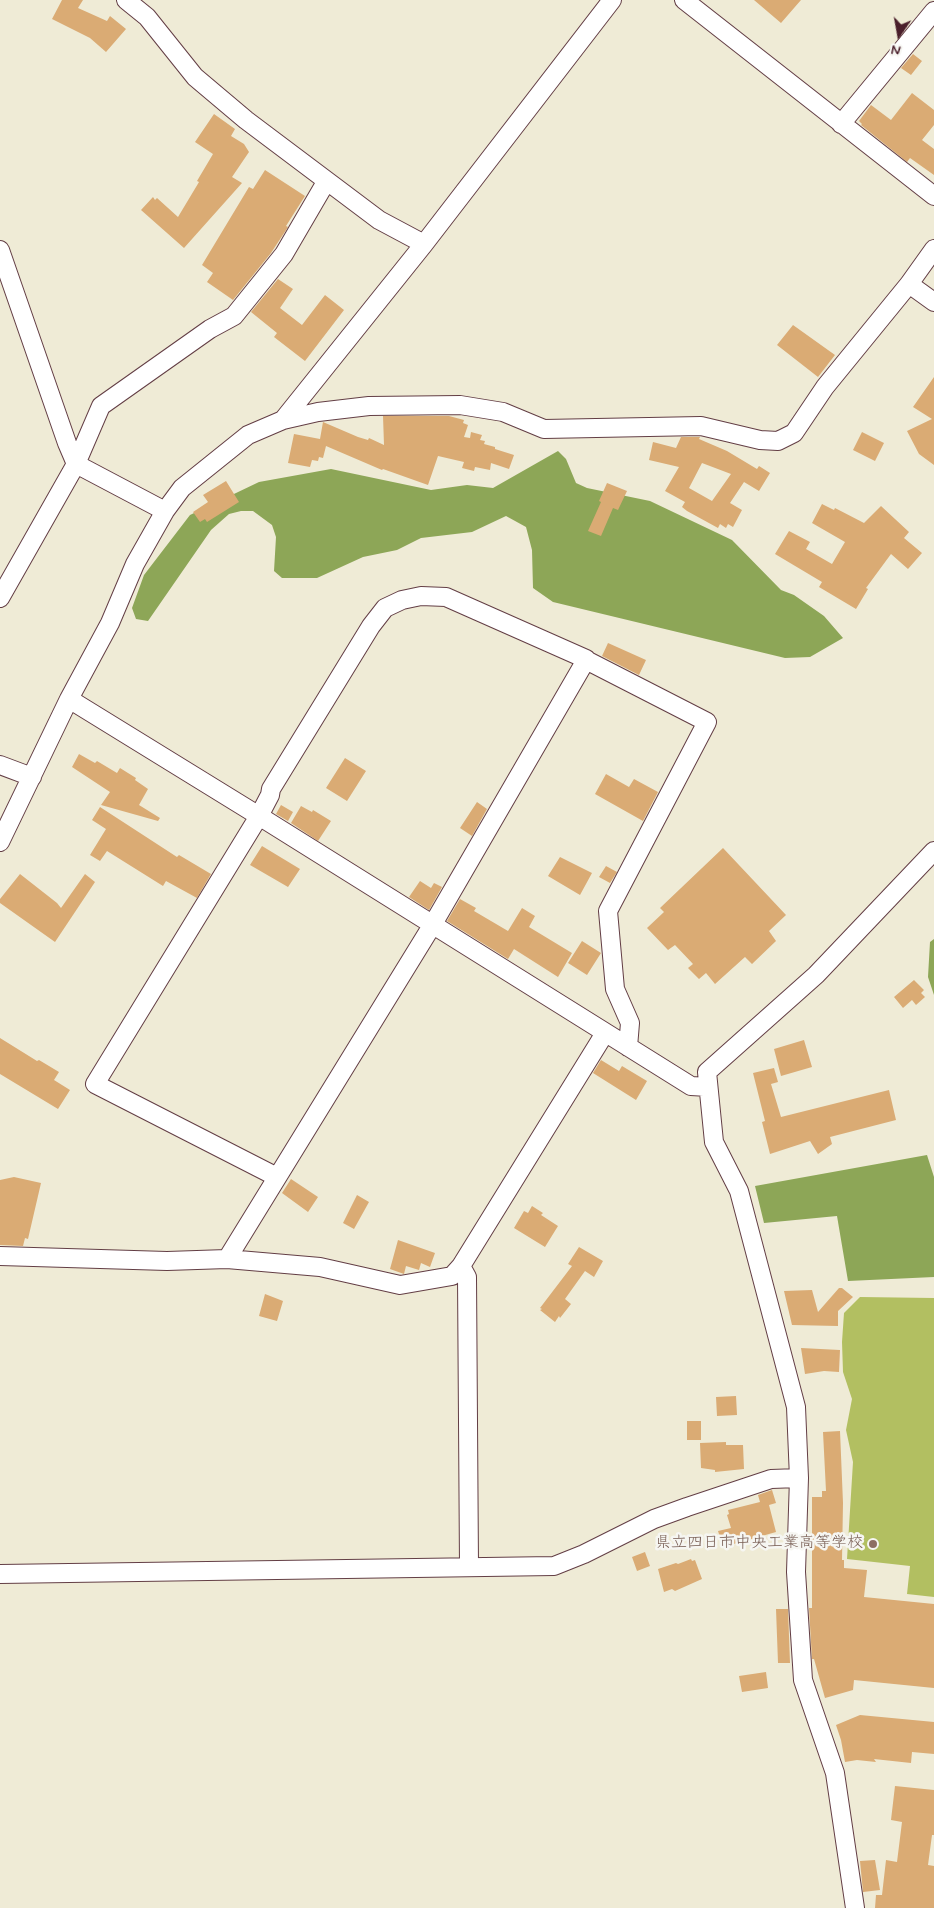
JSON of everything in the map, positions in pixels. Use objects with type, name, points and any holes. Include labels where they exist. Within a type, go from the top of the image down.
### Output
[{"type":"street","points":[[126,0],[147,17],[195,77],[246,120],[379,220],[424,244]]},
{"type":"street","points":[[283,420],[424,244],[612,0]]},
{"type":"street","points":[[684,0],[934,196]]},
{"type":"street","points":[[841,124],[934,11]]},
{"type":"street","points":[[0,598],[76,464],[101,406],[210,329],[234,316],[284,254],[326,182]]},
{"type":"street","points":[[0,842],[70,699],[110,623],[135,564],[165,512],[182,488],[248,435],[283,420],[318,412],[369,406],[460,405],[503,412],[544,429],[701,426],[760,440],[778,441],[794,433],[825,387],[909,284],[934,249]]},
{"type":"street","points":[[0,250],[76,464],[165,512]]},
{"type":"street","points":[[909,284],[934,302]]},
{"type":"street","points":[[277,1177],[95,1084],[259,816],[270,795],[271,789],[370,626],[385,608],[402,600],[421,596],[446,597],[586,659],[707,722],[608,911],[615,989],[630,1024],[628,1047]]},
{"type":"street","points":[[227,1259],[433,924],[586,660]]},
{"type":"street","points":[[70,699],[690,1086],[708,1087]]},
{"type":"street","points":[[0,764],[32,777]]},
{"type":"street","points":[[855,1908],[835,1772],[803,1680],[796,1572],[799,1478],[796,1407],[739,1192],[714,1142],[707,1072],[816,974],[934,851]]},
{"type":"street","points":[[0,1256],[167,1261],[227,1259],[320,1267],[400,1285],[452,1276],[461,1266],[605,1033]]},
{"type":"street","points":[[461,1266],[467,1277],[470,1566]]},
{"type":"street","points":[[0,1574],[554,1566],[584,1554],[654,1519],[687,1507],[771,1479],[799,1478]]},
{"type":"green space","points":[[558,451],[566,459],[576,483],[587,488],[650,501],[732,540],[781,590],[794,595],[824,616],[843,638],[810,657],[785,658],[553,602],[533,588],[532,550],[526,527],[506,516],[472,532],[421,538],[397,550],[363,557],[317,578],[282,578],[274,571],[276,537],[272,525],[253,511],[229,514],[211,530],[148,621],[136,619],[132,608],[144,575],[190,515],[259,482],[331,469],[431,490],[467,485],[493,488]]},
{"type":"green space","points":[[934,939],[934,995],[928,977],[930,942]]},
{"type":"green space","points":[[927,1155],[934,1177],[934,1277],[848,1281],[837,1216],[764,1223],[755,1186]]},
{"type":"green space","points":[[860,1297],[934,1298],[934,1597],[907,1594],[910,1566],[847,1559],[853,1462],[846,1430],[852,1399],[843,1372],[842,1342],[844,1313]]},
{"type":"building","points":[[62,0],[83,0],[78,8],[107,21],[110,16],[126,29],[106,52],[90,38],[52,19]]},
{"type":"building","points":[[754,0],[801,0],[781,23]]},
{"type":"building","points":[[913,54],[922,61],[911,75],[901,68]]},
{"type":"building","points":[[912,93],[934,110],[934,125],[922,140],[934,149],[934,175],[910,158],[907,162],[861,125],[859,121],[871,105],[891,120]]},
{"type":"building","points":[[214,114],[235,129],[231,136],[244,144],[249,152],[232,177],[242,183],[184,248],[141,210],[153,197],[155,200],[157,198],[178,217],[213,154],[195,142]]},
{"type":"building","points":[[265,170],[305,196],[271,253],[233,300],[207,282],[213,273],[202,265],[249,187],[253,189]]},
{"type":"building","points":[[278,279],[293,289],[280,308],[302,325],[325,295],[344,310],[305,361],[274,337],[277,333],[251,312]]},
{"type":"building","points":[[793,325],[835,355],[818,377],[777,345]]},
{"type":"building","points":[[934,377],[934,465],[919,454],[907,431],[932,419],[913,407]]},
{"type":"building","points":[[383,416],[449,416],[464,420],[463,423],[468,425],[464,437],[470,438],[471,432],[482,435],[480,440],[485,441],[484,444],[514,455],[509,469],[491,463],[490,470],[475,467],[474,471],[462,468],[464,462],[438,456],[428,485],[382,470],[326,446],[323,458],[319,457],[318,461],[312,460],[310,467],[288,463],[294,434],[320,439],[323,422],[358,437],[368,440],[369,438],[384,445]]},
{"type":"building","points":[[862,432],[884,443],[875,461],[853,450]]},
{"type":"building","points":[[681,437],[700,437],[699,439],[727,451],[757,469],[759,466],[770,473],[759,491],[744,482],[730,503],[742,510],[733,527],[728,524],[726,528],[720,524],[718,528],[687,511],[682,507],[685,502],[665,491],[679,467],[649,460],[653,442],[676,448]],"holes":[[[702,463],[731,474],[712,501],[689,488]]]},
{"type":"building","points":[[226,481],[239,502],[207,522],[205,519],[200,522],[193,512],[208,502],[203,495]]},
{"type":"building","points":[[607,483],[627,491],[618,510],[613,508],[601,536],[588,531]]},
{"type":"building","points":[[822,504],[834,510],[835,508],[864,523],[881,506],[909,532],[904,538],[922,553],[908,569],[891,554],[866,588],[868,589],[856,609],[819,587],[822,582],[775,554],[789,531],[810,542],[806,549],[832,564],[845,542],[812,523]]},
{"type":"building","points":[[608,643],[646,660],[639,675],[602,656]]},
{"type":"building","points":[[79,754],[95,763],[97,761],[117,773],[120,768],[136,778],[135,780],[148,789],[139,805],[160,818],[158,821],[101,805],[110,792],[72,767]]},
{"type":"building","points":[[345,758],[366,771],[347,801],[326,788]]},
{"type":"building","points":[[606,774],[629,787],[634,779],[658,792],[643,821],[595,794]]},
{"type":"building","points":[[477,802],[487,809],[472,836],[460,828]]},
{"type":"building","points":[[281,805],[293,812],[288,821],[276,814]]},
{"type":"building","points":[[301,806],[312,812],[313,810],[331,821],[318,841],[291,823]]},
{"type":"building","points":[[100,807],[177,857],[179,855],[211,874],[197,898],[166,881],[163,886],[107,851],[100,861],[90,855],[106,829],[92,820]]},
{"type":"building","points":[[262,846],[300,869],[288,887],[250,865]]},
{"type":"building","points":[[723,848],[786,915],[769,931],[776,941],[752,964],[745,957],[715,984],[706,973],[699,979],[688,968],[693,964],[675,945],[668,950],[647,928],[664,912],[660,908]]},
{"type":"building","points":[[560,857],[592,873],[580,895],[548,876]]},
{"type":"building","points":[[606,866],[617,872],[610,883],[599,877]]},
{"type":"building","points":[[20,874],[61,908],[85,874],[95,882],[55,942],[0,903],[0,899]]},
{"type":"building","points":[[420,881],[431,888],[434,883],[442,887],[429,910],[409,897]]},
{"type":"building","points":[[460,899],[476,908],[474,911],[508,931],[522,908],[535,916],[529,927],[572,953],[558,977],[514,949],[508,959],[447,921]]},
{"type":"building","points":[[582,941],[601,953],[587,975],[568,963]]},
{"type":"building","points":[[914,980],[924,990],[921,993],[925,997],[916,1005],[912,1000],[903,1008],[894,997]]},
{"type":"building","points":[[0,1038],[59,1072],[54,1080],[70,1090],[58,1109],[0,1074]]},
{"type":"building","points":[[804,1040],[812,1067],[781,1076],[774,1049]]},
{"type":"building","points":[[601,1060],[619,1071],[622,1066],[647,1081],[636,1100],[593,1073]]},
{"type":"building","points":[[774,1068],[778,1082],[771,1084],[781,1117],[889,1090],[896,1120],[830,1137],[832,1144],[818,1154],[810,1141],[770,1154],[762,1122],[765,1121],[753,1073]]},
{"type":"building","points":[[14,1177],[41,1183],[28,1239],[25,1238],[23,1246],[0,1245],[0,1180]]},
{"type":"building","points":[[291,1179],[318,1197],[308,1212],[282,1193]]},
{"type":"building","points":[[357,1195],[369,1202],[354,1229],[343,1223]]},
{"type":"building","points":[[532,1206],[543,1213],[541,1215],[558,1226],[545,1247],[514,1228],[524,1211],[528,1213]]},
{"type":"building","points":[[398,1240],[435,1253],[430,1267],[421,1263],[419,1270],[406,1266],[404,1274],[390,1269]]},
{"type":"building","points":[[579,1247],[603,1261],[594,1277],[585,1271],[565,1299],[571,1304],[555,1322],[540,1308],[572,1266],[568,1264]]},
{"type":"building","points":[[839,1288],[842,1288],[853,1297],[838,1311],[838,1326],[792,1325],[784,1291],[812,1290],[818,1312]]},
{"type":"building","points":[[265,1294],[283,1301],[277,1321],[259,1316]]},
{"type":"building","points":[[801,1348],[840,1350],[839,1372],[824,1371],[805,1374]]},
{"type":"building","points":[[736,1396],[737,1415],[717,1416],[716,1397]]},
{"type":"building","points":[[687,1421],[701,1421],[701,1440],[687,1440]]},
{"type":"building","points":[[840,1431],[843,1503],[842,1560],[844,1560],[844,1568],[867,1570],[864,1597],[934,1604],[934,1688],[854,1680],[853,1690],[825,1698],[814,1659],[812,1659],[809,1608],[812,1608],[812,1497],[822,1497],[822,1491],[826,1491],[823,1432]]},
{"type":"building","points":[[726,1442],[726,1445],[743,1445],[744,1469],[715,1472],[715,1470],[701,1468],[700,1443]]},
{"type":"building","points":[[772,1490],[776,1503],[769,1505],[776,1532],[723,1547],[718,1531],[731,1528],[727,1515],[729,1514],[728,1510],[760,1502],[758,1495]]},
{"type":"building","points":[[645,1552],[650,1566],[637,1571],[632,1557]]},
{"type":"building","points":[[691,1559],[692,1561],[695,1560],[702,1579],[675,1591],[672,1589],[664,1592],[658,1569]]},
{"type":"building","points":[[776,1609],[788,1609],[790,1663],[778,1663]]},
{"type":"building","points":[[766,1672],[768,1688],[742,1692],[739,1676]]},
{"type":"building","points":[[860,1715],[934,1722],[934,1754],[912,1752],[911,1763],[874,1759],[876,1762],[857,1760],[845,1762],[836,1725]]},
{"type":"building","points":[[895,1786],[934,1790],[934,1835],[932,1835],[928,1865],[934,1866],[934,1908],[875,1908],[876,1895],[882,1895],[886,1860],[897,1862],[902,1822],[891,1820]]},
{"type":"building","points":[[875,1860],[880,1890],[863,1892],[860,1861]]},
{"type":"place","name":"県立四日市中央工業高等学校","points":[[873,1544]]}]
